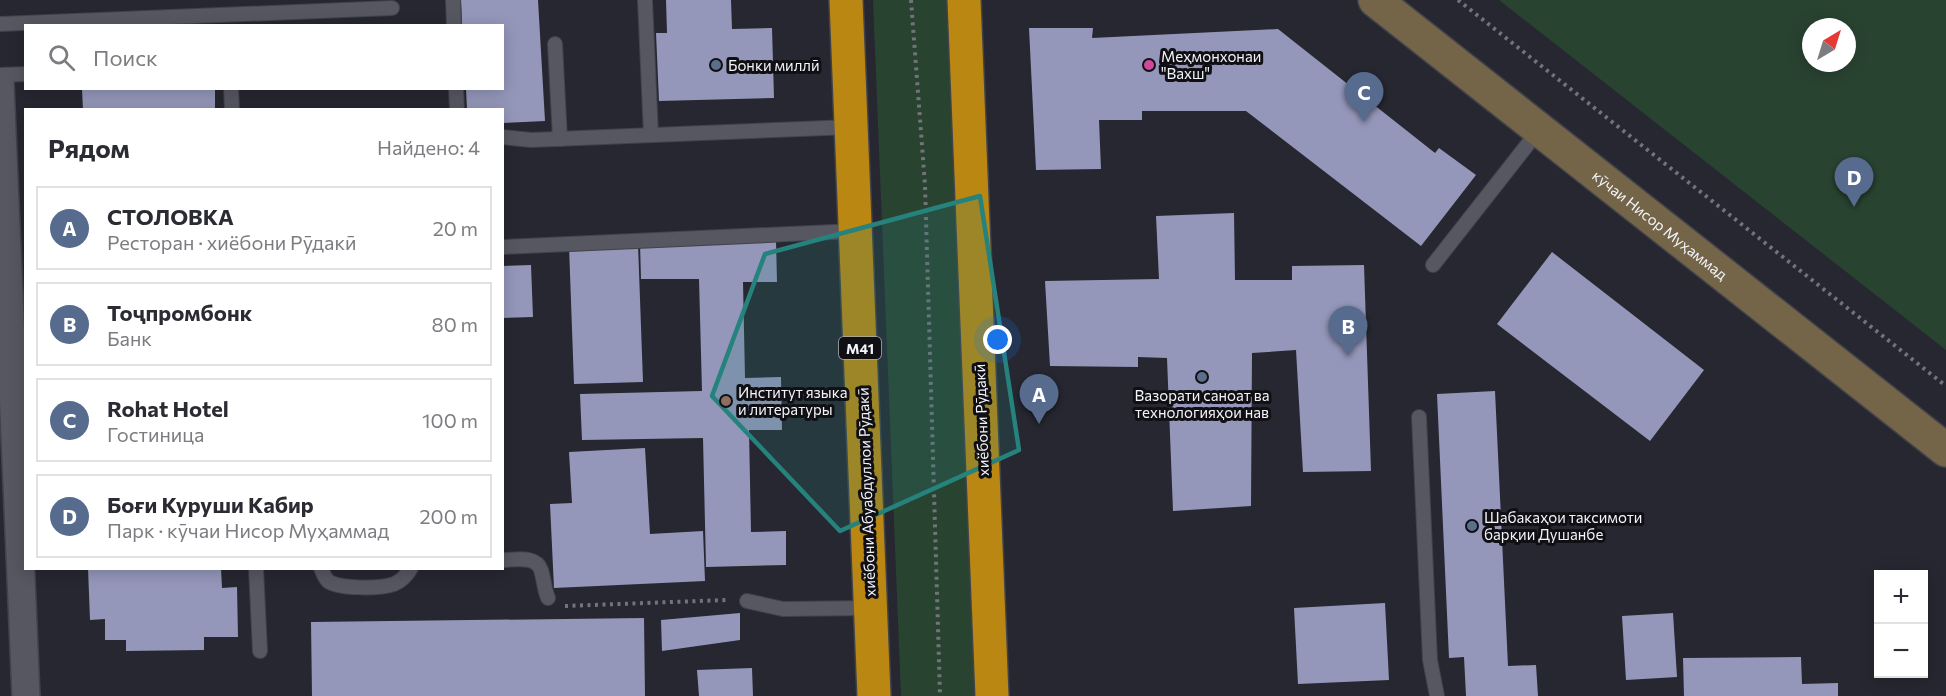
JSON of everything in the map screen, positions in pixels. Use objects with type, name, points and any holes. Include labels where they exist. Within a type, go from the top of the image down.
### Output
[{"type":"highway","name":"хиёбони Абуабдуллои Рӯдакӣ","points":[[846,0],[874,696]]},
{"type":"highway","name":"хиёбони Рӯдакӣ","points":[[964,0],[992,696]]},
{"type":"street","name":"кӯчаи Нисор Муҳаммад","points":[[1375,0],[1946,450]]},
{"type":"street","points":[[0,83],[2,171],[11,262],[21,476],[26,696]]},
{"type":"lane","points":[[453,0],[454,24]]},
{"type":"lane","points":[[645,0],[651,135]]},
{"type":"lane","points":[[0,24],[392,8]]},
{"type":"lane","points":[[555,44],[560,139]]},
{"type":"lane","points":[[0,75],[24,74]]},
{"type":"lane","points":[[231,90],[232,108]]},
{"type":"lane","points":[[456,90],[457,108]]},
{"type":"lane","points":[[504,137],[531,140],[851,127]]},
{"type":"lane","points":[[1433,265],[1539,130]]},
{"type":"lane","points":[[504,247],[855,231]]},
{"type":"lane","points":[[1419,417],[1430,660],[1437,696]]},
{"type":"lane","points":[[504,560],[531,560],[537,564],[541,570],[548,598]]},
{"type":"lane","points":[[256,570],[260,651]]},
{"type":"lane","points":[[322,570],[329,581],[338,586],[350,587],[395,584],[409,570]]},
{"type":"lane","points":[[747,601],[783,609],[871,608]]},
{"type":"path","points":[[911,0],[925,185],[940,696]]},
{"type":"path","points":[[1458,0],[1946,386]]},
{"type":"path","points":[[548,598],[559,605],[569,607],[716,600],[747,601]]},
{"type":"highlighted area","points":[[980,196],[1019,450],[840,531],[712,396],[765,254]]},
{"type":"green space","points":[[873,0],[950,0],[978,696],[901,696]]},
{"type":"green space","points":[[1499,0],[1946,0],[1946,350]]},
{"type":"building","points":[[461,0],[538,0],[545,121],[504,123],[504,108],[467,108],[466,90],[504,90],[504,24],[462,24]]},
{"type":"building","name":"Бонки миллӣ","points":[[666,0],[731,0],[732,29],[772,28],[774,98],[659,101],[656,33],[667,33]]},
{"type":"building","points":[[1029,28],[1093,28],[1092,38],[1278,29],[1435,153],[1439,148],[1476,175],[1421,246],[1246,111],[1142,111],[1142,120],[1099,120],[1101,169],[1036,170]]},
{"type":"building","points":[[82,90],[215,90],[215,108],[83,108]]},
{"type":"building","points":[[1234,213],[1235,280],[1292,280],[1292,266],[1364,265],[1371,471],[1303,472],[1296,350],[1252,353],[1251,506],[1173,511],[1167,358],[1138,357],[1138,367],[1050,366],[1045,281],[1159,279],[1156,216]]},
{"type":"building","points":[[776,241],[777,282],[743,282],[745,378],[781,377],[782,430],[749,430],[751,532],[786,531],[786,565],[706,567],[703,438],[582,440],[580,394],[702,391],[699,279],[641,279],[640,243]]},
{"type":"building","points":[[638,244],[643,382],[574,384],[569,246]]},
{"type":"building","points":[[1552,252],[1704,370],[1650,441],[1497,324]]},
{"type":"building","points":[[531,265],[533,317],[504,318],[504,266]]},
{"type":"building","name":"Шабакаҳои таксимоти барқии Душанбе","points":[[1495,391],[1508,666],[1536,665],[1538,696],[1466,696],[1464,657],[1449,658],[1437,394]]},
{"type":"building","points":[[645,448],[650,534],[703,531],[705,581],[554,588],[550,504],[572,503],[569,452]]},
{"type":"building","points":[[88,570],[221,570],[222,588],[237,587],[238,637],[204,637],[204,650],[126,651],[126,640],[105,640],[105,619],[90,620]]},
{"type":"building","points":[[1385,603],[1389,680],[1298,684],[1294,608]]},
{"type":"building","points":[[740,613],[740,640],[662,651],[661,620]]},
{"type":"building","points":[[1673,613],[1677,677],[1626,680],[1622,616]]},
{"type":"building","points":[[644,618],[645,696],[312,696],[311,622]]},
{"type":"building","points":[[1801,657],[1802,684],[1838,683],[1838,696],[1684,696],[1683,658]]},
{"type":"building","points":[[752,668],[753,696],[699,696],[697,670]]},
{"type":"place","name":"Бонки миллӣ","points":[[716,65]]},
{"type":"place","name":"Меҳмонхонаи \"Вахш\"","points":[[1149,65]]},
{"type":"place","name":"Rohat Hotel","points":[[1364,122]]},
{"type":"place","name":"Боғи Куруши Кабир","points":[[1854,207]]},
{"type":"place","name":"Тоҷпромбонк","points":[[1348,356]]},
{"type":"place","name":"Вазорати саноат ва технологияҳои нав","points":[[1202,377]]},
{"type":"place","name":"Институт языка и литературы","points":[[726,401]]},
{"type":"place","name":"СТОЛОВКА","points":[[1039,424]]},
{"type":"place","name":"Шабакаҳои таксимоти барқии Душанбе","points":[[1472,526]]}]
